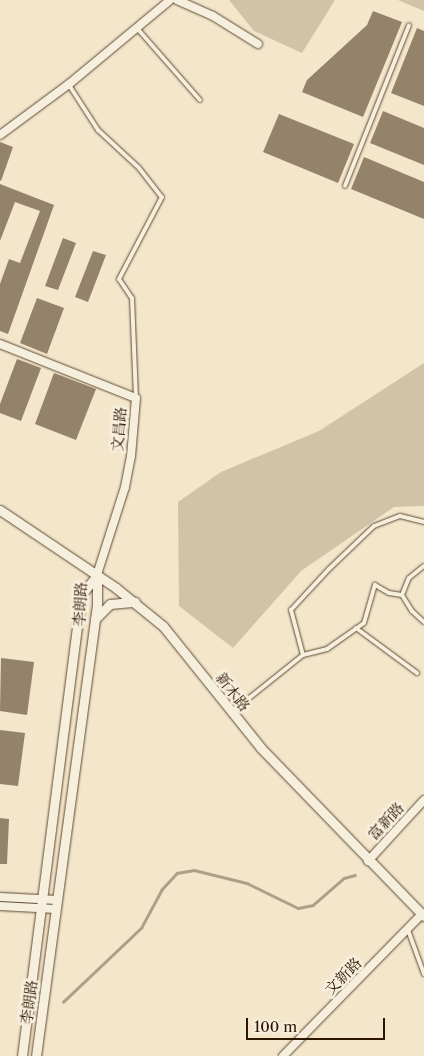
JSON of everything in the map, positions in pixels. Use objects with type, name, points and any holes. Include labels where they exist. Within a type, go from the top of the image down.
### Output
[{"type":"street","points":[[0,135],[69,84],[135,27],[170,0]]},
{"type":"street","points":[[177,0],[213,16],[258,44]]},
{"type":"street","name":"文昌路","points":[[0,344],[136,398],[131,456],[125,486],[97,575]]},
{"type":"street","name":"新木路","points":[[0,510],[136,602],[176,640],[231,713],[368,861],[423,915]]},
{"type":"street","name":"李朗路","points":[[36,1056],[94,622],[97,575]]},
{"type":"street","name":"李朗路","points":[[22,1056],[81,595],[97,575]]},
{"type":"street","points":[[94,622],[110,604],[136,602]]},
{"type":"street","name":"富新路","points":[[368,861],[424,800]]},
{"type":"street","points":[[0,897],[56,905]]},
{"type":"street","points":[[0,906],[42,904]]},
{"type":"street","name":"文新路","points":[[283,1056],[423,915]]},
{"type":"lane","points":[[345,186],[409,25]]},
{"type":"lane","points":[[135,27],[200,100]]},
{"type":"lane","points":[[69,84],[98,130],[139,168],[162,197],[119,280],[132,298],[136,398]]},
{"type":"lane","points":[[304,655],[291,610],[374,526],[400,516],[424,522]]},
{"type":"lane","points":[[402,594],[409,578],[424,566]]},
{"type":"lane","points":[[231,713],[304,655],[327,649],[364,623],[375,585],[389,593],[402,594]]},
{"type":"lane","points":[[402,594],[412,611],[424,622]]},
{"type":"lane","points":[[356,628],[418,673]]},
{"type":"lane","points":[[408,930],[424,974]]},
{"type":"shaded area","points":[[229,0],[335,0],[302,53],[254,31]]},
{"type":"shaded area","points":[[398,0],[424,0],[424,11]]},
{"type":"shaded area","points":[[424,363],[424,506],[394,507],[301,571],[233,648],[179,606],[178,502],[221,472],[319,431]]},
{"type":"building","points":[[373,11],[402,22],[363,117],[302,92],[307,80],[367,25]]},
{"type":"building","points":[[417,28],[424,31],[424,106],[391,93]]},
{"type":"building","points":[[383,111],[424,128],[424,165],[370,143]]},
{"type":"building","points":[[279,114],[354,144],[338,183],[263,152]]},
{"type":"building","points":[[0,142],[13,147],[1,181],[0,180]]},
{"type":"building","points":[[364,157],[424,182],[424,219],[351,189]]},
{"type":"building","points":[[0,184],[54,205],[8,334],[0,331],[0,284],[9,259],[20,263],[40,211],[15,202],[0,241]]},
{"type":"building","points":[[63,238],[76,243],[58,290],[45,286]]},
{"type":"building","points":[[93,251],[106,255],[88,302],[75,297]]},
{"type":"building","points":[[37,298],[64,308],[47,354],[20,343]]},
{"type":"building","points":[[17,359],[41,368],[21,421],[0,413],[0,404]]},
{"type":"building","points":[[54,373],[96,389],[76,440],[35,424]]},
{"type":"building","points":[[1,658],[34,662],[27,715],[0,711]]},
{"type":"building","points":[[0,730],[25,733],[18,786],[0,784]]},
{"type":"building","points":[[0,818],[9,819],[7,864],[0,864]]},
{"type":"waterway","points":[[63,1002],[141,928],[162,889],[177,873],[194,870],[247,883],[298,908],[313,905],[344,878],[355,875]]}]
